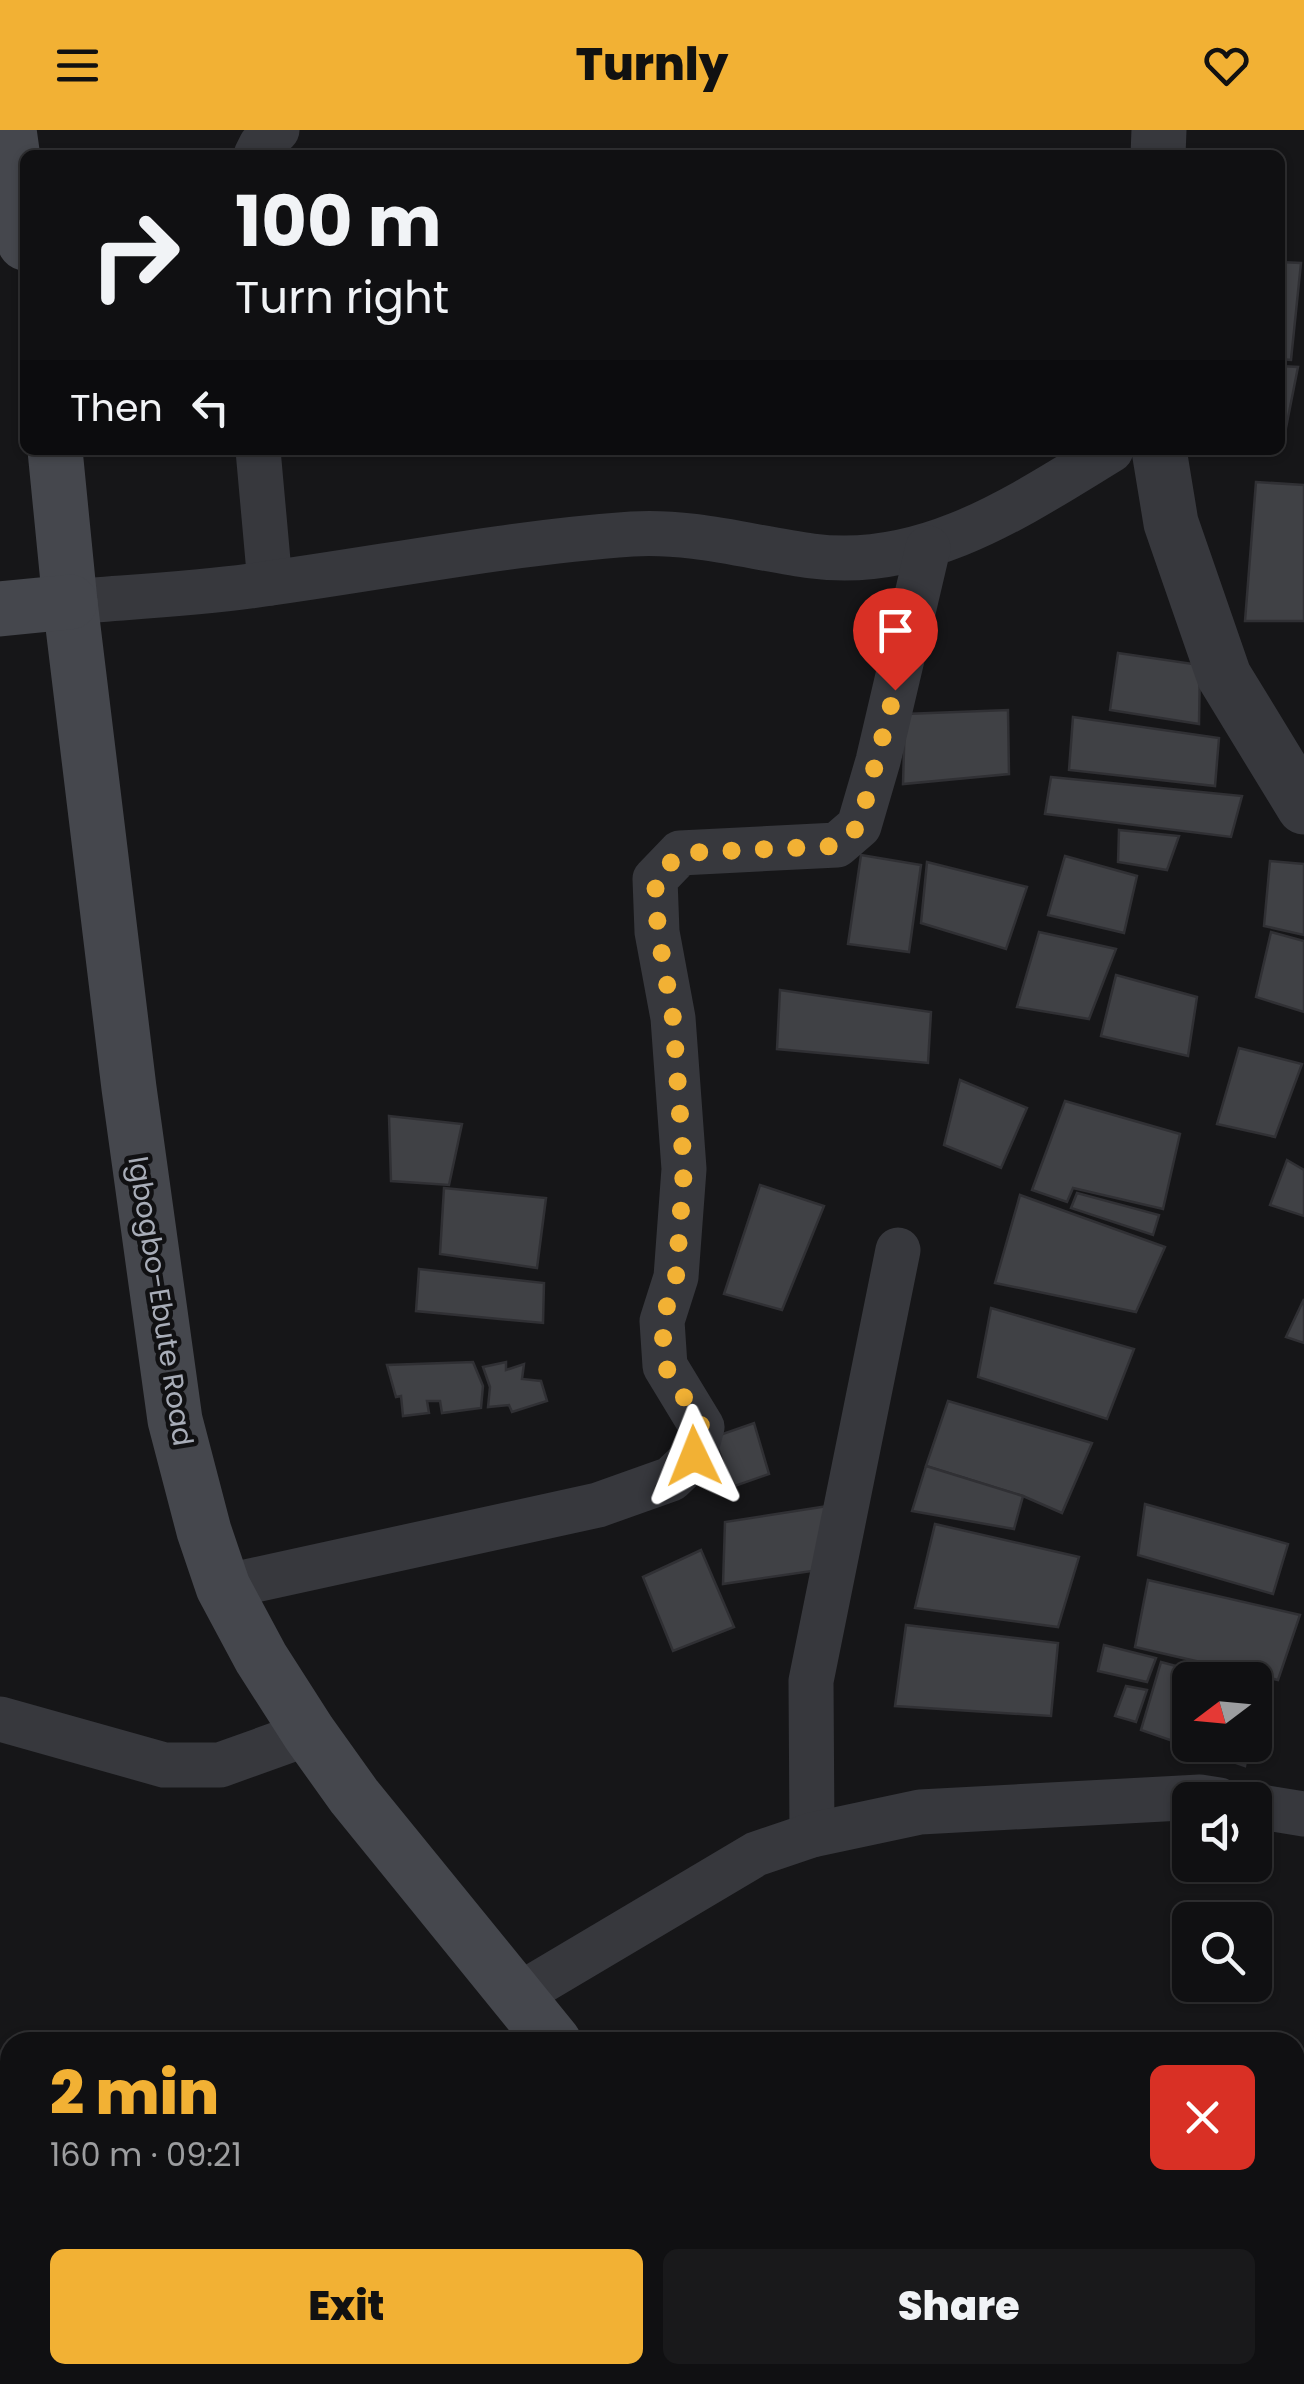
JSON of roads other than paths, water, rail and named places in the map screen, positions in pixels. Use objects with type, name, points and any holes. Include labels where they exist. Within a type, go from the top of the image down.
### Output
[{"type":"main road","points":[[8,130],[20,210]]},
{"type":"main road","name":"Igbogbo-Ebute Road","points":[[55,455],[132,1107],[175,1420],[204,1531],[223,1587],[261,1658],[309,1733],[354,1796],[546,2032]]},
{"type":"main road","points":[[0,608],[70,602]]},
{"type":"street","points":[[258,150],[277,130]]},
{"type":"street","points":[[258,455],[270,583]]},
{"type":"street","points":[[70,602],[270,583],[636,534],[858,558],[928,548],[997,518],[1103,455]]},
{"type":"street","points":[[1160,455],[1171,524],[1224,676],[1304,806]]},
{"type":"street","points":[[223,1587],[598,1505],[671,1479],[694,1456],[702,1427],[665,1366],[662,1322],[676,1277],[684,1169],[673,1018],[658,932],[655,879],[680,853],[836,846],[859,826],[928,548]]},
{"type":"street","points":[[812,1835],[812,1681],[898,1250]]},
{"type":"street","points":[[0,1719],[164,1765],[220,1765],[309,1733]]},
{"type":"street","points":[[516,1996],[756,1854],[812,1835],[920,1812],[1172,1798]]},
{"type":"street","points":[[1272,1809],[1304,1814]]}]
